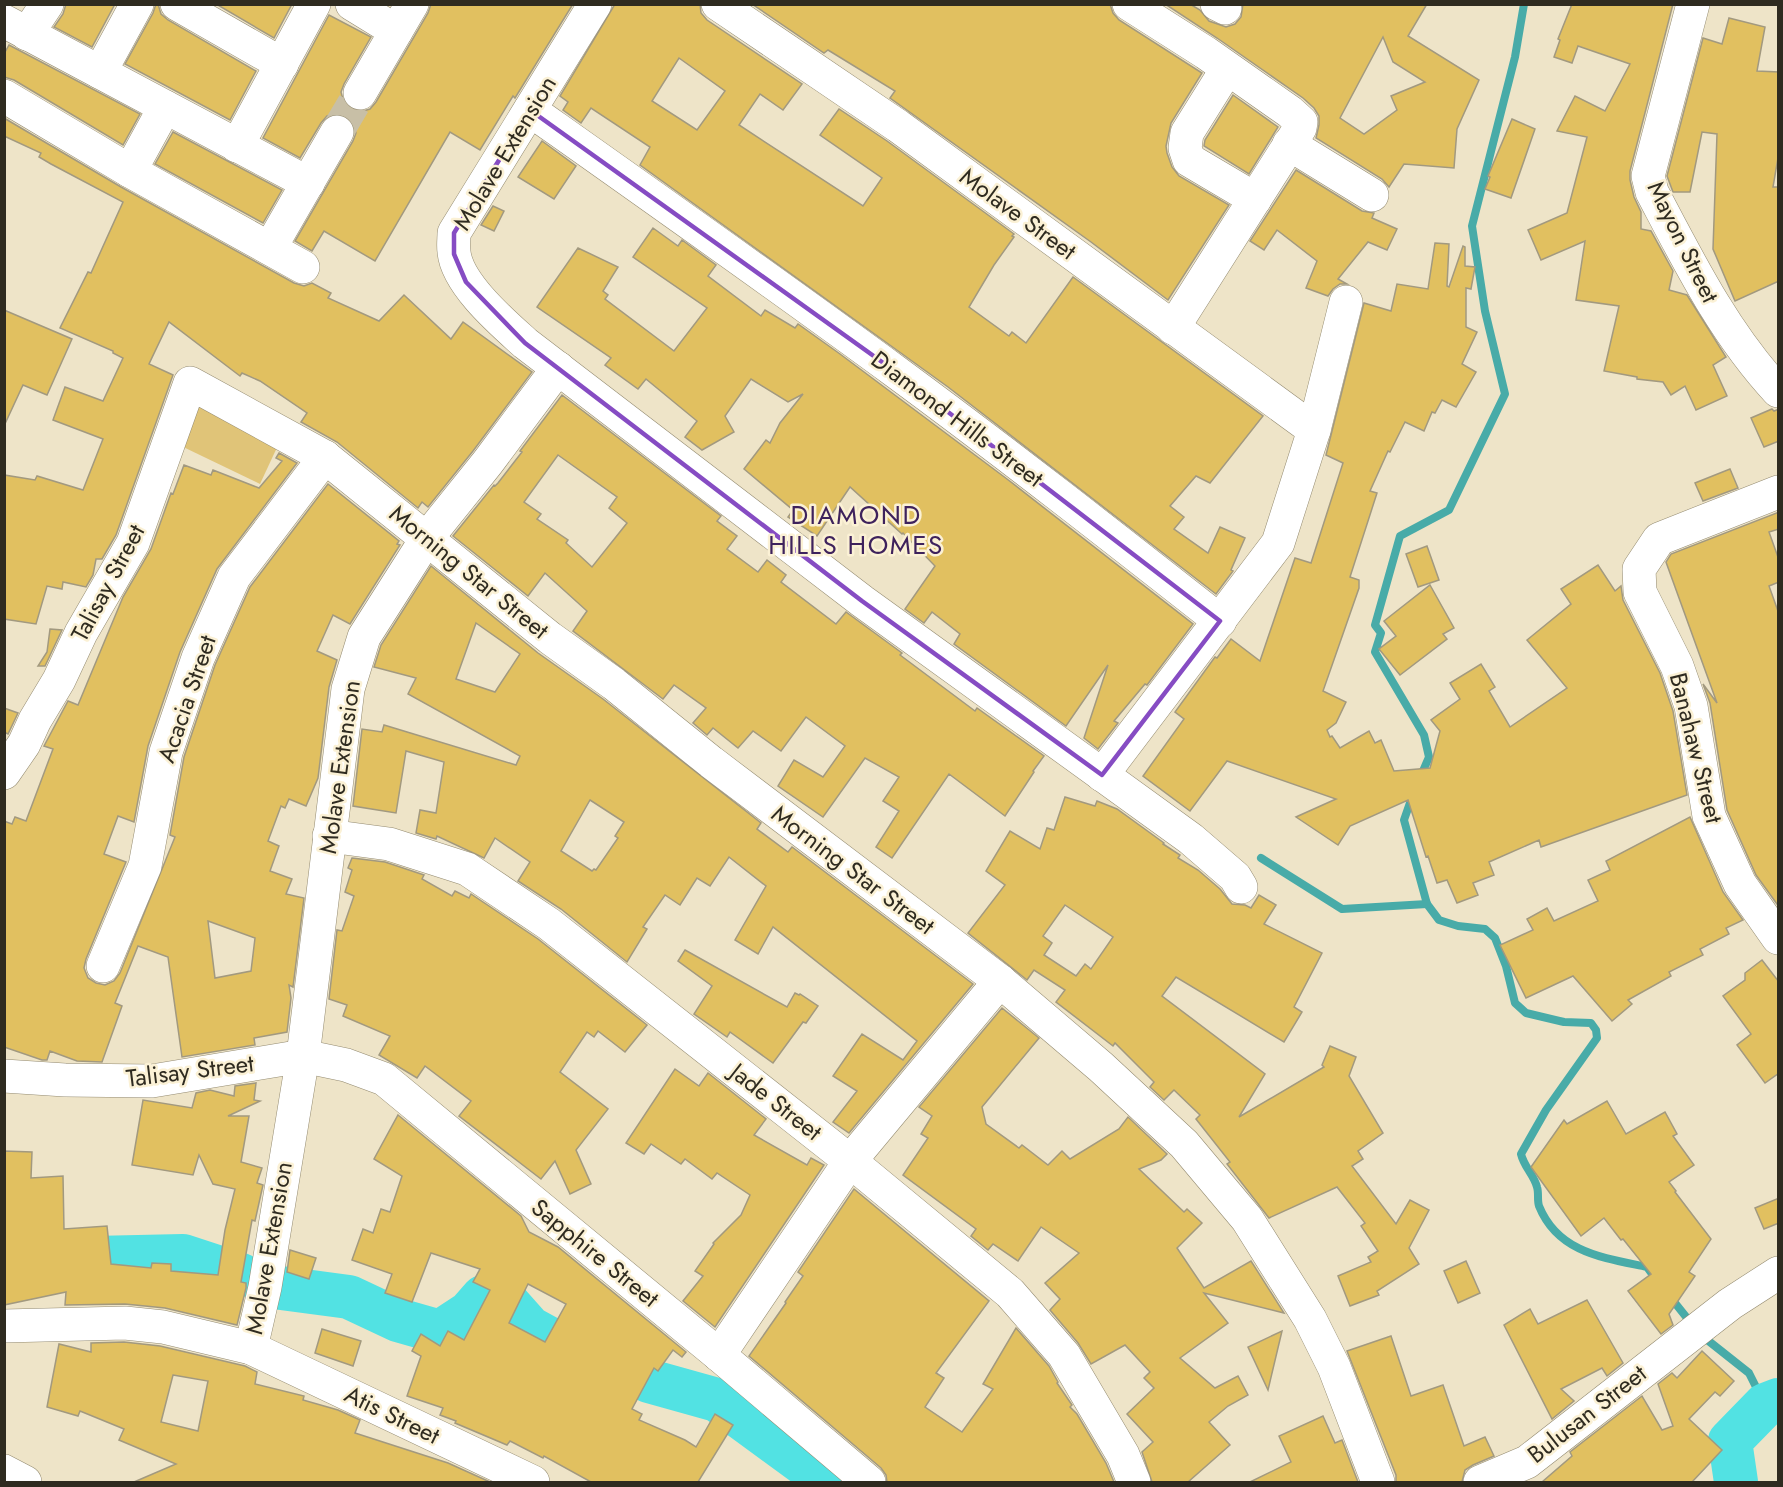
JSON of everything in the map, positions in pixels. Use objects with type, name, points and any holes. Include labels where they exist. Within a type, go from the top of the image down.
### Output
[{"type":"street","points":[[11,26],[47,4]]},
{"type":"street","points":[[100,72],[137,4]]},
{"type":"street","points":[[177,4],[282,64]]},
{"type":"street","points":[[237,146],[314,4]]},
{"type":"street","points":[[352,4],[404,18],[360,93]]},
{"type":"street","name":"Molave Extension","points":[[251,1348],[266,1275],[303,1056],[328,837],[348,689],[364,637],[427,538],[488,462],[558,368],[525,343],[492,313],[466,282],[453,254],[454,233],[595,4]]},
{"type":"street","name":"Molave Street","points":[[718,4],[898,126],[1314,430]]},
{"type":"street","points":[[1129,4],[1206,53],[1301,122],[1300,128],[1173,328]]},
{"type":"street","name":"Mayon Street","points":[[1693,4],[1648,176],[1656,200],[1721,318],[1753,364],[1779,391]]},
{"type":"street","points":[[11,26],[308,183]]},
{"type":"street","points":[[1227,69],[1187,133],[1185,148],[1189,160],[1255,199]]},
{"type":"street","points":[[4,96],[130,171],[303,267]]},
{"type":"street","points":[[130,171],[165,107]]},
{"type":"street","name":"Diamond Hills Street","points":[[530,110],[701,230],[896,372],[1050,488],[1220,621]]},
{"type":"street","points":[[270,248],[337,132]]},
{"type":"street","points":[[1289,144],[1372,195]]},
{"type":"street","points":[[1102,775],[1278,543],[1314,430],[1346,302]]},
{"type":"street","points":[[558,368],[862,601],[1191,839],[1235,877],[1241,887]]},
{"type":"street","name":"Morning Star Street","points":[[190,383],[326,457],[549,639],[614,684],[711,762],[1000,981],[1101,1067],[1184,1144],[1247,1219],[1310,1319],[1334,1367],[1378,1482]]},
{"type":"street","name":"Talisay Street","points":[[4,773],[24,744],[35,720],[59,680],[81,633],[133,543],[190,383]]},
{"type":"street","name":"Acacia Street","points":[[103,966],[144,866],[166,752],[198,658],[234,577],[326,457]]},
{"type":"street","name":"Banahaw Street","points":[[1779,492],[1659,539],[1639,569],[1640,592],[1677,666],[1690,706],[1709,816],[1740,884],[1779,938]]},
{"type":"street","name":"Jade Street","points":[[328,837],[389,844],[467,869],[549,924],[850,1161],[1010,1293],[1064,1355],[1122,1455],[1134,1482]]},
{"type":"street","points":[[719,1355],[850,1161],[1000,981]]},
{"type":"street","name":"Talisay Street","points":[[4,1076],[65,1080],[152,1081],[303,1056]]},
{"type":"street","name":"Sapphire Street","points":[[303,1056],[346,1065],[384,1079],[719,1355],[869,1482]]},
{"type":"street","name":"Bulusan Street","points":[[1480,1482],[1527,1462],[1730,1304],[1779,1273]]},
{"type":"street","name":"Atis Street","points":[[4,1326],[125,1323],[163,1327],[251,1348],[533,1482]]},
{"type":"street","points":[[4,1471],[25,1482]]},
{"type":"highlighted area","points":[[530,110],[896,372],[1220,621],[1102,775],[862,601],[525,343],[466,282],[454,254],[454,233]]},
{"type":"shaded area","points":[[197,403],[280,441],[260,484],[177,444]]},
{"type":"building","points":[[66,4],[115,4],[92,47],[54,27],[63,14]]},
{"type":"building","points":[[156,4],[161,14],[168,20],[256,71],[230,120],[125,64]]},
{"type":"building","points":[[216,4],[292,4],[274,38]]},
{"type":"building","points":[[431,4],[573,4],[480,150],[450,132],[375,261],[324,231],[312,251],[295,241],[353,141],[356,133],[353,123],[347,116],[338,113],[327,116],[300,158],[263,138],[329,15],[371,37],[341,92],[344,103],[360,112],[370,109],[376,102]]},
{"type":"building","points":[[615,4],[700,4],[701,13],[707,20],[802,84],[783,110],[760,94],[739,125],[863,206],[882,178],[820,135],[839,109],[887,141],[1014,234],[969,307],[1009,336],[1012,332],[1026,343],[1073,277],[1263,416],[1210,483],[1196,476],[1170,506],[1184,517],[1174,529],[1208,553],[1220,527],[1245,538],[1231,570],[1233,571],[1216,594],[948,387],[640,165],[650,147],[591,108],[581,123],[563,110],[568,102],[560,96]],"holes":[[[679,58],[725,91],[697,130],[652,101]]]},
{"type":"building","points":[[752,4],[1110,4],[1119,20],[1202,73],[1171,123],[1166,146],[1167,153],[1172,167],[1179,176],[1229,205],[1168,300],[890,98],[895,91],[828,50],[824,53]]},
{"type":"building","points":[[1165,4],[1190,4],[1200,10],[1209,21],[1226,27],[1235,24],[1241,17],[1243,4],[1427,4],[1408,36],[1479,80],[1457,129],[1454,168],[1404,164],[1389,187],[1382,179],[1316,138],[1319,116],[1303,98]],"holes":[[[1383,37],[1393,62],[1425,82],[1391,96],[1397,110],[1364,134],[1340,118]]]},
{"type":"building","points":[[1572,4],[1673,4],[1630,171],[1630,180],[1641,212],[1641,229],[1651,231],[1673,271],[1669,290],[1687,295],[1726,357],[1713,365],[1727,396],[1696,410],[1685,386],[1671,395],[1663,382],[1637,379],[1637,377],[1604,371],[1619,306],[1576,300],[1585,241],[1541,260],[1528,230],[1567,213],[1587,137],[1557,131],[1575,96],[1605,111],[1630,64],[1578,46],[1572,63],[1554,57],[1560,40],[1558,39]]},
{"type":"building","points":[[1729,18],[1765,27],[1757,71],[1779,72],[1779,152],[1773,187],[1779,187],[1779,281],[1735,301],[1713,249],[1717,134],[1702,132],[1690,192],[1673,192],[1667,176],[1703,38],[1722,44]]},
{"type":"building","points":[[9,45],[140,114],[123,145],[14,80],[4,77],[4,54]]},
{"type":"building","points":[[1233,95],[1278,127],[1249,174],[1204,146],[1205,140]]},
{"type":"building","points":[[4,118],[121,187],[294,283],[304,286],[312,283],[331,293],[328,298],[379,321],[404,295],[451,339],[463,322],[532,372],[428,507],[422,502],[418,508],[337,442],[301,422],[307,413],[260,381],[242,373],[240,376],[169,322],[149,364],[173,375],[116,535],[102,559],[96,559],[93,575],[86,587],[63,582],[62,589],[47,586],[36,624],[4,619],[4,475],[35,480],[37,476],[83,490],[103,439],[53,420],[65,387],[103,401],[123,358],[113,351],[60,328],[88,272],[91,273],[123,202],[39,157],[41,153],[4,136]]},
{"type":"building","points":[[1512,119],[1535,129],[1511,198],[1485,189],[1490,177],[1488,176]]},
{"type":"building","points":[[173,132],[282,190],[263,223],[155,164]]},
{"type":"building","points":[[542,141],[576,166],[554,199],[518,177]]},
{"type":"building","points":[[1296,170],[1362,211],[1374,213],[1372,218],[1397,229],[1387,250],[1368,242],[1338,279],[1347,284],[1340,284],[1328,296],[1306,288],[1317,261],[1277,230],[1264,250],[1250,241]]},
{"type":"building","points":[[493,206],[504,211],[494,231],[481,225]]},
{"type":"building","points":[[653,228],[678,246],[682,240],[716,265],[708,276],[761,316],[765,310],[795,328],[798,324],[840,354],[1007,479],[1193,624],[1147,685],[1145,684],[1114,721],[1118,723],[1098,749],[1084,738],[1108,665],[1066,726],[954,644],[960,634],[932,612],[924,623],[905,609],[935,566],[903,533],[850,487],[817,536],[788,517],[793,510],[744,469],[766,440],[770,443],[780,423],[803,394],[788,402],[751,379],[725,416],[734,432],[702,450],[685,437],[697,421],[646,379],[638,389],[605,365],[611,358],[537,307],[578,248],[618,267],[603,291],[608,295],[605,299],[674,351],[707,308],[633,257]]},
{"type":"building","points":[[1435,243],[1449,244],[1447,286],[1449,287],[1463,246],[1465,247],[1465,266],[1475,267],[1471,289],[1466,288],[1466,327],[1477,332],[1462,364],[1476,372],[1456,407],[1442,400],[1435,413],[1432,412],[1424,431],[1405,422],[1390,452],[1388,451],[1370,491],[1377,493],[1350,577],[1359,580],[1359,588],[1323,691],[1346,702],[1336,723],[1327,730],[1330,737],[1332,736],[1340,748],[1369,731],[1375,743],[1381,740],[1394,771],[1430,768],[1440,731],[1431,720],[1460,699],[1450,683],[1481,664],[1495,687],[1489,691],[1510,727],[1567,688],[1527,640],[1571,604],[1561,589],[1598,565],[1615,591],[1621,586],[1623,600],[1660,673],[1673,711],[1687,795],[1541,847],[1539,840],[1489,862],[1494,875],[1473,883],[1478,895],[1457,903],[1447,880],[1437,883],[1428,856],[1426,857],[1408,800],[1350,826],[1338,845],[1296,817],[1336,799],[1227,761],[1190,811],[1143,776],[1184,719],[1175,712],[1231,639],[1260,661],[1295,558],[1311,563],[1343,463],[1326,455],[1364,303],[1391,311],[1397,284],[1428,289]]},
{"type":"building","points":[[4,310],[72,339],[47,395],[23,385],[4,426]]},
{"type":"building","points":[[562,395],[721,516],[717,521],[737,536],[727,549],[758,572],[767,560],[786,575],[781,582],[836,624],[846,612],[975,711],[977,708],[1044,756],[1005,816],[949,774],[892,858],[876,847],[899,811],[883,801],[899,777],[865,758],[823,817],[778,786],[794,760],[823,777],[845,746],[806,717],[781,751],[753,731],[738,748],[713,728],[707,735],[693,723],[706,708],[674,685],[663,699],[573,631],[587,611],[545,573],[528,596],[453,536],[498,483],[522,452],[520,451]],"holes":[[[558,455],[617,497],[609,508],[627,523],[592,567],[566,543],[568,540],[537,519],[541,514],[524,502]]]},
{"type":"building","points":[[1772,409],[1774,411],[1779,409],[1779,441],[1764,447],[1751,418]]},
{"type":"building","points":[[279,453],[297,463],[217,569],[180,652],[148,746],[134,822],[118,816],[104,854],[126,862],[84,968],[88,978],[105,985],[114,981],[120,973],[175,837],[170,835],[184,757],[215,665],[250,587],[328,484],[399,541],[397,544],[400,545],[350,624],[333,615],[317,651],[337,660],[329,687],[318,778],[306,806],[289,799],[285,808],[281,806],[268,841],[279,846],[270,871],[292,879],[286,894],[304,898],[293,987],[289,985],[291,998],[287,1032],[254,1038],[255,1045],[182,1057],[168,957],[138,946],[115,1003],[122,1006],[102,1062],[77,1061],[50,1051],[47,1060],[42,1060],[4,1047],[4,821],[12,824],[15,817],[26,821],[53,749],[44,746],[68,701],[78,705],[123,597],[151,549],[171,493],[173,494],[184,465],[211,475],[213,470],[259,488],[282,461],[276,458]],"holes":[[[208,921],[255,938],[251,971],[215,978]]]},
{"type":"building","points":[[1730,469],[1738,488],[1703,501],[1695,483]]},
{"type":"building","points":[[1779,512],[1779,529],[1769,532],[1779,560],[1779,582],[1769,586],[1779,614],[1779,903],[1777,904],[1756,875],[1727,810],[1710,703],[1703,684],[1717,703],[1666,562],[1671,554]]},
{"type":"building","points":[[1427,546],[1439,580],[1418,587],[1406,554]]},
{"type":"building","points":[[431,566],[538,653],[603,699],[761,823],[757,829],[788,852],[792,847],[973,984],[849,1133],[833,1122],[857,1091],[833,1076],[862,1034],[903,1060],[917,1041],[773,927],[758,954],[735,940],[766,886],[729,857],[710,886],[697,878],[680,905],[665,895],[643,927],[647,929],[627,962],[561,909],[518,881],[530,862],[495,838],[484,858],[437,836],[436,839],[416,833],[420,810],[436,813],[444,762],[406,751],[396,813],[353,806],[362,729],[382,732],[384,725],[516,765],[520,756],[408,694],[416,678],[374,667],[381,645]],"holes":[[[476,623],[520,654],[495,692],[456,679]],[[590,800],[624,822],[615,836],[618,838],[596,870],[592,871],[561,851]]]},
{"type":"building","points":[[1430,585],[1454,628],[1443,634],[1447,639],[1400,675],[1379,649],[1396,636],[1384,621]]},
{"type":"building","points":[[50,629],[62,630],[45,666],[38,666],[47,652]]},
{"type":"building","points":[[4,708],[18,713],[8,734],[4,732]]},
{"type":"building","points":[[1065,797],[1095,806],[1097,801],[1117,809],[1180,855],[1178,858],[1198,870],[1220,889],[1232,904],[1251,908],[1259,895],[1276,905],[1264,924],[1322,953],[1294,1007],[1302,1012],[1284,1042],[1176,977],[1162,996],[1265,1074],[1239,1117],[1324,1067],[1322,1065],[1330,1046],[1356,1057],[1349,1076],[1383,1133],[1358,1151],[1363,1159],[1352,1166],[1396,1224],[1410,1200],[1429,1210],[1409,1248],[1419,1264],[1377,1291],[1379,1295],[1350,1306],[1338,1276],[1371,1262],[1368,1257],[1378,1251],[1361,1226],[1365,1223],[1337,1187],[1269,1218],[1227,1164],[1230,1162],[1196,1119],[1200,1115],[1174,1090],[1164,1100],[1150,1087],[1154,1082],[1115,1043],[1113,1046],[1056,1002],[1065,990],[1034,970],[1027,980],[968,933],[1005,885],[986,871],[1010,831],[1040,849],[1047,828],[1054,830]],"holes":[[[1065,905],[1113,937],[1091,969],[1085,964],[1076,976],[1044,955],[1052,943],[1043,936]]]},
{"type":"building","points":[[1690,817],[1723,892],[1743,920],[1726,928],[1729,934],[1700,949],[1703,955],[1669,972],[1671,976],[1628,1000],[1632,1004],[1612,1021],[1573,976],[1526,998],[1500,945],[1533,930],[1527,919],[1547,908],[1554,921],[1598,901],[1588,880],[1610,870],[1606,861]]},
{"type":"building","points":[[352,858],[385,862],[424,875],[422,879],[452,896],[455,891],[469,898],[471,894],[538,939],[647,1025],[625,1052],[598,1031],[594,1037],[587,1032],[560,1072],[608,1109],[576,1150],[591,1184],[570,1194],[555,1161],[541,1179],[459,1116],[471,1101],[425,1066],[417,1078],[379,1055],[390,1036],[343,1016],[347,1005],[329,999],[337,930],[342,931],[354,896],[345,892],[352,870],[348,868]]},
{"type":"building","points":[[685,950],[787,1007],[795,993],[818,1006],[806,1023],[803,1022],[773,1063],[730,1032],[727,1037],[694,1014],[712,986],[678,961]]},
{"type":"building","points":[[1762,960],[1779,982],[1779,1073],[1765,1083],[1737,1045],[1751,1034],[1723,996],[1745,980],[1745,973]]},
{"type":"building","points":[[1002,1008],[1039,1038],[982,1107],[986,1124],[1019,1148],[1022,1145],[1048,1165],[1062,1151],[1070,1159],[1119,1129],[1128,1117],[1167,1154],[1161,1160],[1139,1169],[1184,1212],[1187,1209],[1202,1223],[1177,1248],[1204,1288],[1251,1261],[1284,1313],[1204,1293],[1228,1323],[1180,1358],[1215,1388],[1238,1376],[1248,1395],[1228,1406],[1209,1422],[1230,1445],[1188,1482],[1152,1482],[1142,1452],[1153,1442],[1127,1414],[1154,1388],[1144,1378],[1150,1372],[1125,1345],[1091,1364],[1078,1343],[1050,1310],[1060,1299],[1045,1283],[1079,1253],[1041,1227],[1018,1261],[993,1244],[988,1250],[971,1236],[976,1229],[903,1175],[928,1138],[921,1134],[932,1116],[919,1107]]},
{"type":"building","points":[[675,1069],[699,1086],[708,1073],[766,1119],[754,1135],[807,1165],[811,1158],[824,1165],[715,1327],[683,1301],[703,1276],[695,1271],[713,1243],[741,1215],[750,1195],[717,1173],[712,1179],[685,1159],[681,1164],[651,1144],[644,1154],[626,1143]]},
{"type":"building","points":[[256,1083],[254,1100],[260,1101],[228,1116],[249,1116],[241,1162],[262,1168],[257,1183],[263,1185],[255,1221],[252,1220],[241,1282],[246,1283],[246,1288],[237,1325],[165,1308],[125,1304],[65,1305],[66,1292],[4,1305],[4,1151],[32,1152],[31,1178],[63,1176],[64,1229],[107,1226],[111,1264],[151,1268],[152,1263],[171,1264],[171,1271],[218,1275],[225,1230],[235,1189],[213,1184],[199,1155],[193,1175],[132,1165],[143,1100],[192,1108],[196,1093],[210,1090],[234,1096],[235,1086]]},
{"type":"building","points":[[1607,1101],[1626,1134],[1665,1112],[1677,1134],[1673,1136],[1694,1165],[1669,1182],[1711,1239],[1689,1272],[1695,1276],[1669,1314],[1673,1325],[1661,1334],[1628,1291],[1651,1274],[1604,1218],[1581,1236],[1531,1167],[1564,1120],[1567,1124]]},
{"type":"building","points":[[398,1115],[521,1216],[529,1232],[558,1247],[686,1352],[682,1357],[673,1350],[658,1371],[654,1368],[632,1409],[642,1414],[639,1420],[696,1447],[715,1414],[733,1425],[698,1482],[591,1482],[544,1456],[543,1458],[510,1441],[507,1445],[455,1423],[456,1421],[440,1415],[443,1408],[407,1396],[421,1356],[412,1351],[421,1334],[440,1346],[448,1331],[464,1340],[490,1290],[473,1282],[480,1269],[431,1253],[412,1302],[385,1293],[392,1274],[352,1260],[363,1229],[373,1233],[381,1209],[390,1212],[402,1176],[374,1159]],"holes":[[[528,1284],[566,1304],[545,1342],[509,1323]]]},
{"type":"building","points":[[854,1189],[989,1301],[936,1373],[944,1378],[925,1407],[962,1432],[993,1389],[983,1384],[1016,1328],[1049,1366],[1072,1405],[1070,1407],[1077,1414],[1106,1463],[1114,1482],[887,1482],[886,1475],[881,1468],[749,1356],[803,1276],[798,1272]]},
{"type":"building","points":[[1779,1198],[1779,1223],[1764,1229],[1755,1208]]},
{"type":"building","points":[[290,1250],[316,1258],[309,1279],[287,1272]]},
{"type":"building","points":[[1466,1261],[1480,1293],[1458,1303],[1444,1271]]},
{"type":"building","points":[[1587,1300],[1623,1363],[1607,1376],[1602,1368],[1561,1389],[1574,1401],[1552,1419],[1504,1325],[1530,1309],[1538,1324]]},
{"type":"building","points":[[322,1329],[361,1341],[353,1366],[315,1353]]},
{"type":"building","points":[[1282,1331],[1268,1390],[1248,1347]]},
{"type":"building","points":[[1391,1336],[1411,1396],[1443,1385],[1464,1446],[1485,1437],[1494,1456],[1465,1470],[1462,1482],[1396,1482],[1396,1475],[1347,1351]]},
{"type":"building","points":[[124,1342],[160,1346],[245,1366],[257,1372],[255,1384],[304,1396],[303,1400],[338,1410],[360,1420],[355,1433],[448,1463],[490,1482],[134,1482],[176,1464],[119,1440],[124,1429],[80,1411],[78,1416],[47,1407],[59,1344],[91,1352],[91,1343]],"holes":[[[173,1375],[208,1381],[198,1431],[161,1422]]]},
{"type":"building","points":[[1702,1351],[1734,1381],[1720,1396],[1715,1392],[1689,1419],[1722,1450],[1692,1482],[1542,1482],[1572,1456],[1570,1452],[1642,1396],[1662,1430],[1673,1426],[1658,1384],[1672,1373],[1677,1378]]},
{"type":"building","points":[[1323,1416],[1335,1443],[1342,1440],[1358,1482],[1250,1482],[1291,1462],[1279,1436]]},
{"type":"waterway","points":[[1420,778],[1429,757],[1424,735],[1375,652],[1381,633],[1375,625],[1400,536],[1449,510],[1505,394],[1485,311],[1472,226],[1515,57],[1524,4]]},
{"type":"waterway","points":[[1412,797],[1404,820],[1427,904],[1439,920],[1458,926],[1485,929],[1495,938],[1506,966],[1515,1003],[1526,1013],[1564,1022],[1591,1023],[1596,1030],[1597,1038],[1546,1110],[1521,1154],[1536,1183],[1539,1206],[1547,1222],[1570,1244],[1584,1251],[1647,1267],[1652,1274]]},
{"type":"waterway","points":[[1261,858],[1342,909],[1427,904]]},
{"type":"waterway","points":[[53,1269],[93,1258],[183,1256],[241,1275]]},
{"type":"waterway","points":[[281,1288],[349,1297],[398,1320],[440,1332],[469,1313],[483,1297],[496,1297],[506,1301],[530,1328],[563,1346],[591,1350],[649,1381],[717,1400],[829,1482]]},
{"type":"waterway","points":[[1671,1298],[1691,1323]]},
{"type":"waterway","points":[[1701,1335],[1749,1373],[1765,1405]]},
{"type":"waterway","points":[[1736,1482],[1730,1441],[1765,1405],[1778,1400]]},
{"type":"tunnel","points":[[337,132],[360,93]]},
{"type":"district","name":"DIAMOND HILLS HOMES","points":[[856,530]]}]
